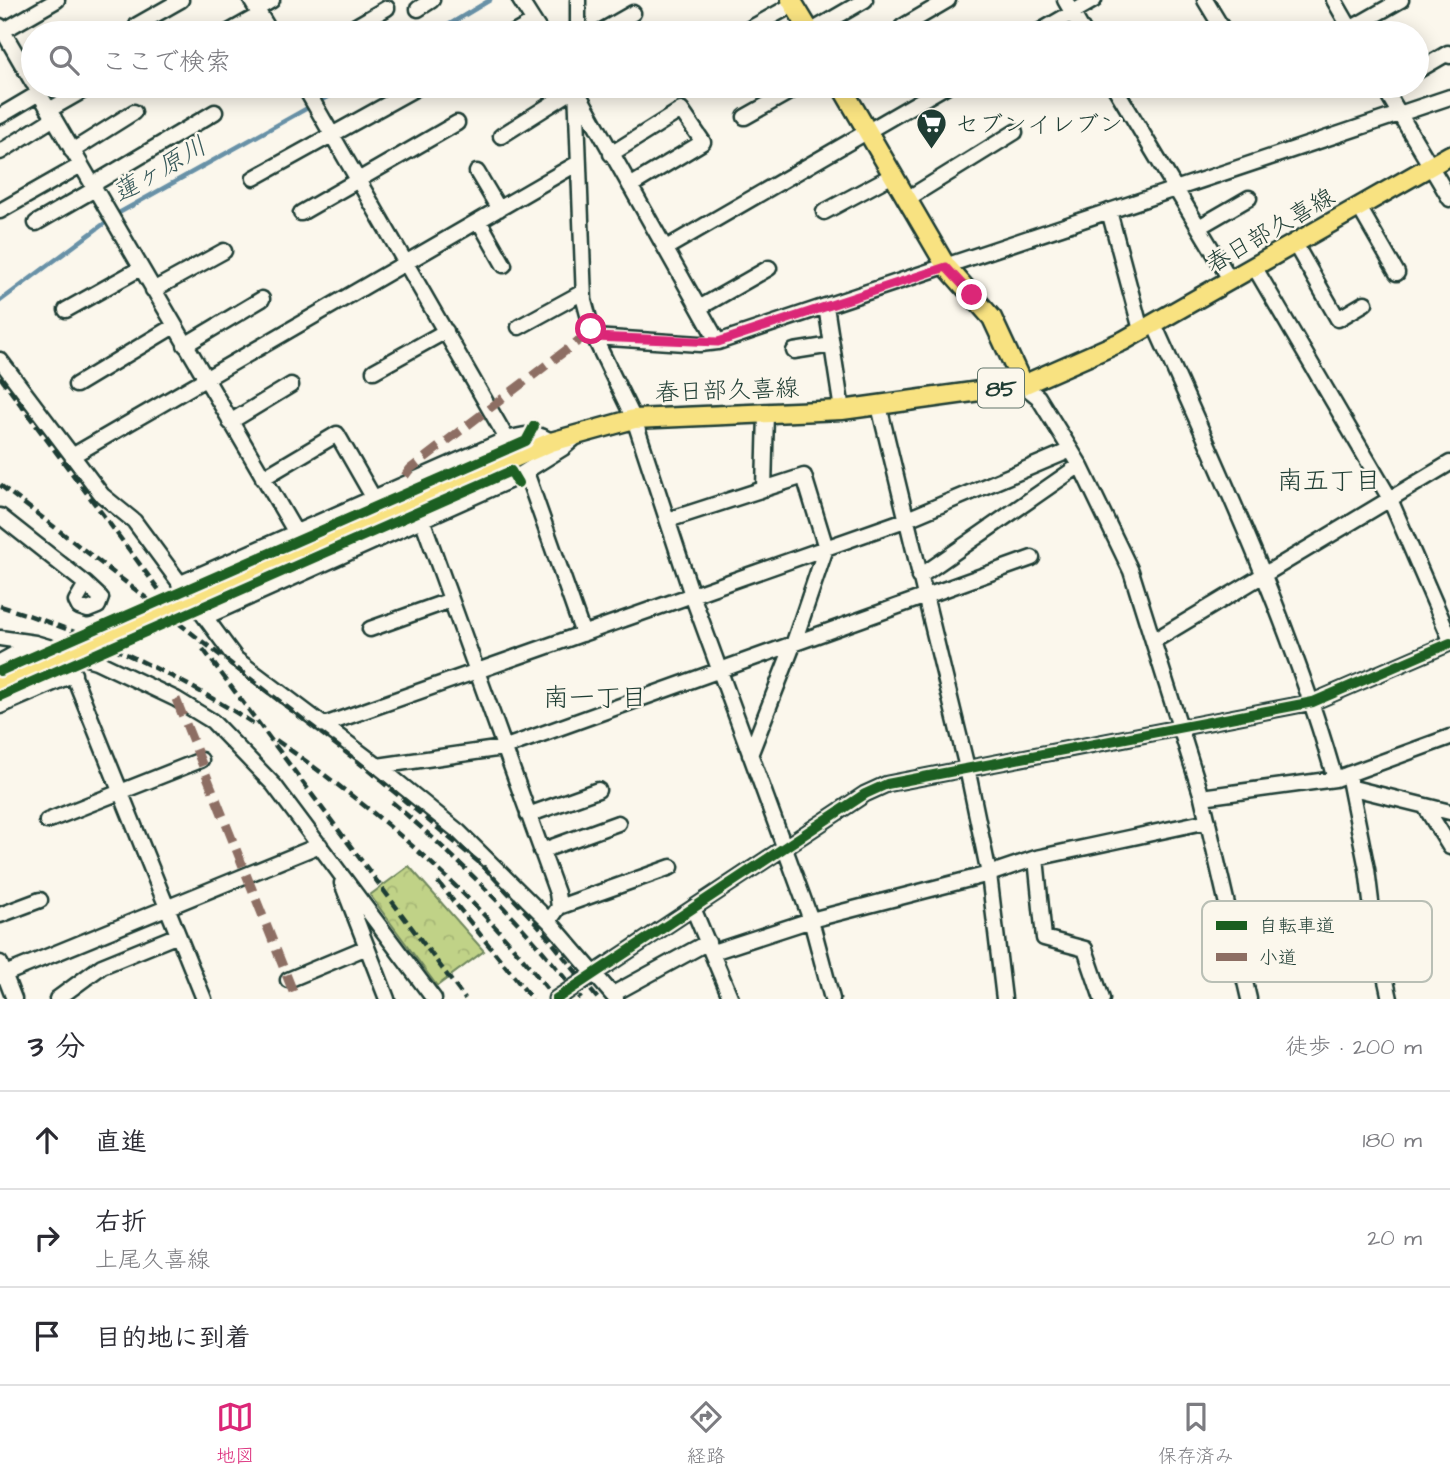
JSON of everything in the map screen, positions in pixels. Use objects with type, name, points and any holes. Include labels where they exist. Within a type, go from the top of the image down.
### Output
[{"type":"main road","points":[[792,2],[803,21]]},
{"type":"main road","points":[[848,98],[946,267],[992,318],[1023,385]]},
{"type":"main road","name":"春日部久喜線","points":[[0,683],[583,430],[634,419],[842,410],[1023,385],[1148,327],[1450,155]]},
{"type":"street","points":[[21,70],[6,51],[1,28],[57,0]]},
{"type":"street","points":[[144,21],[181,0]]},
{"type":"street","points":[[241,21],[256,8],[272,0]]},
{"type":"street","points":[[418,9],[432,0]]},
{"type":"street","points":[[520,0],[533,21]]},
{"type":"street","points":[[578,0],[578,21]]},
{"type":"street","points":[[829,21],[865,0]]},
{"type":"street","points":[[912,21],[948,0]]},
{"type":"street","points":[[1051,21],[1069,6],[1094,0]]},
{"type":"street","points":[[1205,0],[1218,21]]},
{"type":"street","points":[[1334,0],[1346,21]]},
{"type":"street","points":[[1368,21],[1401,0]]},
{"type":"street","points":[[762,21],[792,2]]},
{"type":"street","points":[[365,21],[387,8]]},
{"type":"street","points":[[619,21],[633,13]]},
{"type":"street","points":[[1429,64],[1448,53],[1450,56]]},
{"type":"street","points":[[594,337],[718,342],[1450,97]]},
{"type":"street","points":[[0,116],[23,98]]},
{"type":"street","points":[[42,98],[296,533]]},
{"type":"street","points":[[0,152],[74,98]]},
{"type":"street","points":[[311,98],[507,439]]},
{"type":"street","points":[[254,178],[398,98]]},
{"type":"street","points":[[502,136],[559,98]]},
{"type":"street","points":[[576,98],[583,292],[594,337],[634,419],[692,595],[811,920],[832,999]]},
{"type":"street","points":[[582,98],[718,342]]},
{"type":"street","points":[[745,117],[779,98]]},
{"type":"street","points":[[666,248],[925,98]]},
{"type":"street","points":[[1121,98],[1231,281]]},
{"type":"street","points":[[1392,98],[1450,199]]},
{"type":"street","points":[[611,154],[681,110],[703,142],[630,186]]},
{"type":"street","points":[[72,151],[134,112]]},
{"type":"street","points":[[36,223],[215,112]]},
{"type":"street","points":[[301,213],[457,123]]},
{"type":"street","points":[[907,199],[1015,132]]},
{"type":"street","points":[[72,456],[578,163]]},
{"type":"street","points":[[0,211],[81,165]]},
{"type":"street","points":[[477,172],[499,209]]},
{"type":"street","points":[[824,212],[893,175]]},
{"type":"street","points":[[1199,227],[1249,198]]},
{"type":"street","points":[[1359,207],[1397,273]]},
{"type":"street","points":[[1109,211],[1148,327],[1265,573],[1345,780],[1369,901]]},
{"type":"street","points":[[479,221],[504,265]]},
{"type":"street","points":[[1295,244],[1338,318],[1365,303]]},
{"type":"street","points":[[153,290],[224,251]]},
{"type":"street","points":[[66,310],[141,268]]},
{"type":"street","points":[[699,308],[769,268]]},
{"type":"street","points":[[556,999],[865,794],[887,784],[1313,702],[1450,641],[1389,497],[1255,268]]},
{"type":"street","points":[[519,327],[583,292]]},
{"type":"street","points":[[185,345],[262,299]]},
{"type":"street","points":[[827,306],[842,410]]},
{"type":"street","points":[[76,385],[174,326]]},
{"type":"street","points":[[374,371],[446,331]]},
{"type":"street","points":[[794,351],[832,345]]},
{"type":"street","points":[[0,360],[102,495],[127,513],[236,659],[378,766],[459,832],[549,921],[615,997],[711,947],[989,874],[1035,858],[1208,821]]},
{"type":"street","points":[[230,422],[292,385]]},
{"type":"street","points":[[1023,385],[1038,397],[1080,465],[1131,571],[1182,727],[1227,901]]},
{"type":"street","points":[[879,406],[967,768],[989,874],[1004,999]]},
{"type":"street","points":[[764,489],[766,413]]},
{"type":"street","points":[[205,617],[526,472],[563,448],[583,430]]},
{"type":"street","points":[[263,478],[337,434],[373,497]]},
{"type":"street","points":[[179,584],[507,439],[530,434],[544,436],[551,442]]},
{"type":"street","points":[[324,725],[905,520],[1071,450]]},
{"type":"street","points":[[1155,640],[1389,497],[1450,463]]},
{"type":"street","points":[[919,577],[1080,465]]},
{"type":"street","points":[[526,472],[583,634]]},
{"type":"street","points":[[668,520],[804,476],[826,548],[793,645],[750,755]]},
{"type":"street","points":[[0,516],[86,584]]},
{"type":"street","points":[[422,519],[557,893],[559,907]]},
{"type":"street","points":[[378,766],[503,748],[1032,558]]},
{"type":"street","points":[[370,629],[451,600]]},
{"type":"street","points":[[0,638],[36,643],[71,654],[158,689],[200,713],[271,780],[434,999]]},
{"type":"street","points":[[0,662],[36,643]]},
{"type":"street","points":[[71,654],[74,674],[204,999]]},
{"type":"street","points":[[0,706],[74,674]]},
{"type":"street","points":[[1202,797],[1345,780],[1450,737]]},
{"type":"street","points":[[47,821],[201,760]]},
{"type":"street","points":[[1345,780],[1426,808],[1450,812]]},
{"type":"street","points":[[528,814],[598,789]]},
{"type":"street","points":[[1426,808],[1450,847]]},
{"type":"street","points":[[541,851],[618,823]]},
{"type":"street","points":[[14,999],[1,971],[167,908],[320,845]]},
{"type":"street","points":[[1035,858],[1044,938],[1085,949],[1102,999]]},
{"type":"street","points":[[549,921],[559,907],[671,867]]},
{"type":"street","points":[[340,873],[387,999]]},
{"type":"street","points":[[0,915],[40,900]]},
{"type":"street","points":[[693,908],[731,999]]},
{"type":"street","points":[[57,999],[103,965],[177,935]]},
{"type":"street","points":[[288,980],[367,947]]},
{"type":"green space","points":[[409,866],[484,951],[437,986],[370,895]]},
{"type":"waterway","name":"蓮ヶ原川","points":[[455,21],[490,0]]},
{"type":"waterway","name":"蓮ヶ原川","points":[[0,301],[117,214],[325,98]]},
{"type":"railway","points":[[0,377],[180,618]]},
{"type":"railway","points":[[0,485],[357,761],[482,865],[538,925],[598,999]]},
{"type":"railway","points":[[0,606],[67,629],[132,657],[164,672],[256,725]]},
{"type":"railway","points":[[203,649],[465,999]]},
{"type":"railway","points":[[276,740],[353,797],[426,858],[494,925],[555,999]]},
{"type":"railway","points":[[392,802],[492,896],[538,946],[581,999]]},
{"type":"railway","points":[[438,882],[532,999]]},
{"type":"marked path","points":[[405,476],[410,469],[591,329]]},
{"type":"marked path","points":[[176,699],[296,999]]},
{"type":"cycle path","points":[[0,671],[526,441],[534,426]]},
{"type":"cycle path","points":[[0,696],[511,471],[518,483]]},
{"type":"cycle path","points":[[556,999],[865,794],[887,784],[1313,702],[1450,643]]},
{"type":"place","name":"セブンイレブン","points":[[932,151]]},
{"type":"district","name":"南五丁目","points":[[1329,480]]},
{"type":"district","name":"南一丁目","points":[[595,697]]},
{"type":"route","points":[[591,329],[594,337],[700,344],[718,342],[946,267],[972,295]]}]
